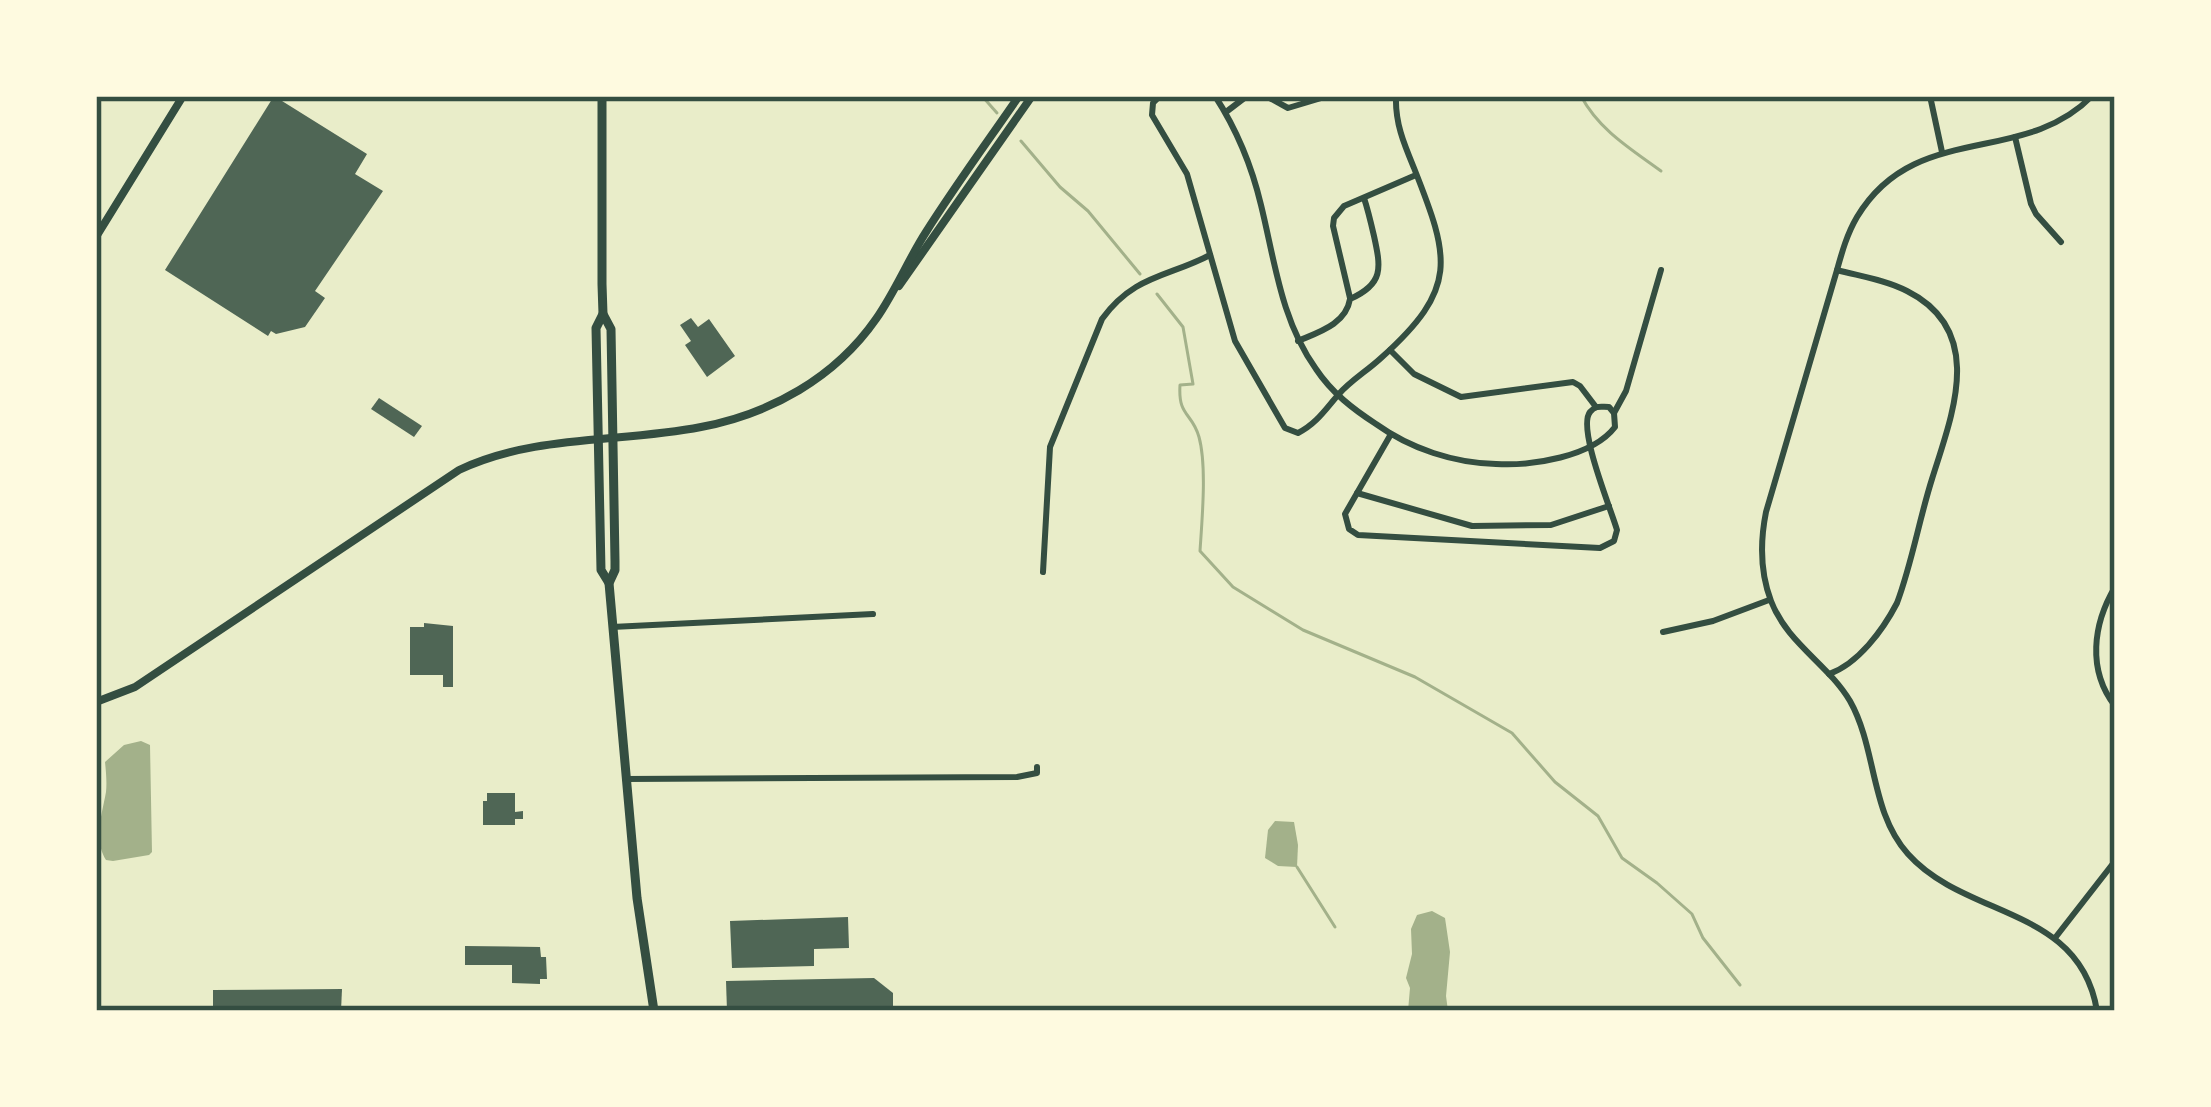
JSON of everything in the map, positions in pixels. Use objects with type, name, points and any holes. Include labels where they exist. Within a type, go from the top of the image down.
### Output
[{"type":"highway","points":[[602,96],[603,314],[596,328],[601,570],[609,583],[625,779],[654,1011]]},
{"type":"highway","points":[[603,314],[611,328],[615,571],[609,583]]},
{"type":"street","points":[[96,237],[183,96]]},
{"type":"street","points":[[884,306],[931,224],[1019,96]]},
{"type":"street","points":[[96,703],[135,687],[459,470],[505,452],[700,428],[742,417],[807,386],[866,332],[1032,96]]},
{"type":"street","points":[[1160,96],[1153,103],[1152,115],[1187,174],[1238,349],[1286,428],[1298,434],[1390,350],[1423,315],[1433,296],[1439,275],[1438,234],[1399,130],[1396,96]]},
{"type":"street","points":[[1215,96],[1255,183],[1282,296],[1298,341],[1337,395],[1391,434],[1427,451],[1500,465],[1557,458],[1605,439],[1615,428],[1614,413],[1626,391],[1661,270]]},
{"type":"street","points":[[1226,113],[1246,96]]},
{"type":"street","points":[[1266,96],[1288,108],[1328,96]]},
{"type":"street","points":[[1930,96],[1942,152]]},
{"type":"street","points":[[2092,96],[2062,119],[2015,137],[1942,152],[1906,166],[1879,188],[1850,231],[1837,270],[1766,512],[1761,544],[1770,599],[1794,639],[1829,674],[1856,713],[1884,812],[1900,844],[1946,884],[2055,938],[2085,975],[2097,1011]]},
{"type":"street","points":[[2015,137],[2031,204],[2061,242]]},
{"type":"street","points":[[1298,341],[1349,310],[1334,218],[1344,206],[1416,175]]},
{"type":"street","points":[[1350,299],[1378,278],[1380,263],[1364,198]]},
{"type":"street","points":[[1043,572],[1050,447],[1103,317],[1143,282],[1210,255]]},
{"type":"street","points":[[1829,674],[1852,660],[1881,631],[1897,603],[1952,416],[1959,372],[1948,332],[1922,300],[1897,286],[1837,270]]},
{"type":"street","points":[[1390,350],[1414,374],[1461,397],[1573,382],[1596,407]]},
{"type":"street","points":[[1391,434],[1348,505],[1348,529],[1367,536],[1600,548],[1616,536],[1586,423],[1596,407],[1609,407],[1614,413]]},
{"type":"street","points":[[1357,494],[1472,526],[1551,525],[1610,506]]},
{"type":"street","points":[[2115,587],[2099,621],[2095,652],[2102,683],[2115,706]]},
{"type":"street","points":[[1664,632],[1738,613],[1770,599]]},
{"type":"street","points":[[612,627],[873,614]]},
{"type":"street","points":[[625,779],[1031,777],[1037,767]]},
{"type":"street","points":[[2055,938],[2115,861]]},
{"type":"shaded area","points":[[141,741],[150,745],[152,852],[106,860],[99,835],[105,762],[124,745]]},
{"type":"shaded area","points":[[1275,821],[1294,822],[1297,867],[1278,866],[1265,858],[1268,830]]},
{"type":"shaded area","points":[[1432,911],[1445,918],[1450,952],[1448,1011],[1408,1011],[1411,929],[1417,915]]},
{"type":"building","points":[[274,96],[367,154],[355,174],[383,191],[315,291],[325,298],[305,327],[271,331],[268,336],[165,270]]},
{"type":"building","points":[[691,318],[698,327],[709,319],[735,356],[707,377],[685,345],[691,341],[680,325]]},
{"type":"building","points":[[379,398],[422,426],[414,437],[371,409]]},
{"type":"building","points":[[424,623],[453,626],[453,687],[443,687],[443,675],[410,675],[410,627],[424,627]]},
{"type":"building","points":[[487,793],[515,793],[515,812],[523,811],[523,819],[515,819],[515,825],[483,825]]},
{"type":"building","points":[[848,917],[849,948],[814,949],[814,966],[732,968],[730,921]]},
{"type":"building","points":[[465,946],[540,947],[541,957],[546,957],[547,979],[540,979],[540,984],[512,983],[512,965],[465,965]]},
{"type":"building","points":[[874,978],[893,993],[893,1011],[727,1011],[726,981]]},
{"type":"building","points":[[342,989],[341,1011],[213,1011],[213,990]]},
{"type":"waterway","points":[[982,96],[997,113]]},
{"type":"waterway","points":[[1581,96],[1606,129],[1661,171]]},
{"type":"waterway","points":[[1021,141],[1140,274]]},
{"type":"waterway","points":[[1157,294],[1183,327],[1193,384],[1180,385],[1180,395],[1201,449],[1200,551],[1233,587],[1303,630],[1415,677],[1512,733],[1555,782],[1598,816],[1622,858],[1692,914],[1703,938],[1740,985]]},
{"type":"waterway","points":[[1297,867],[1335,927]]}]
